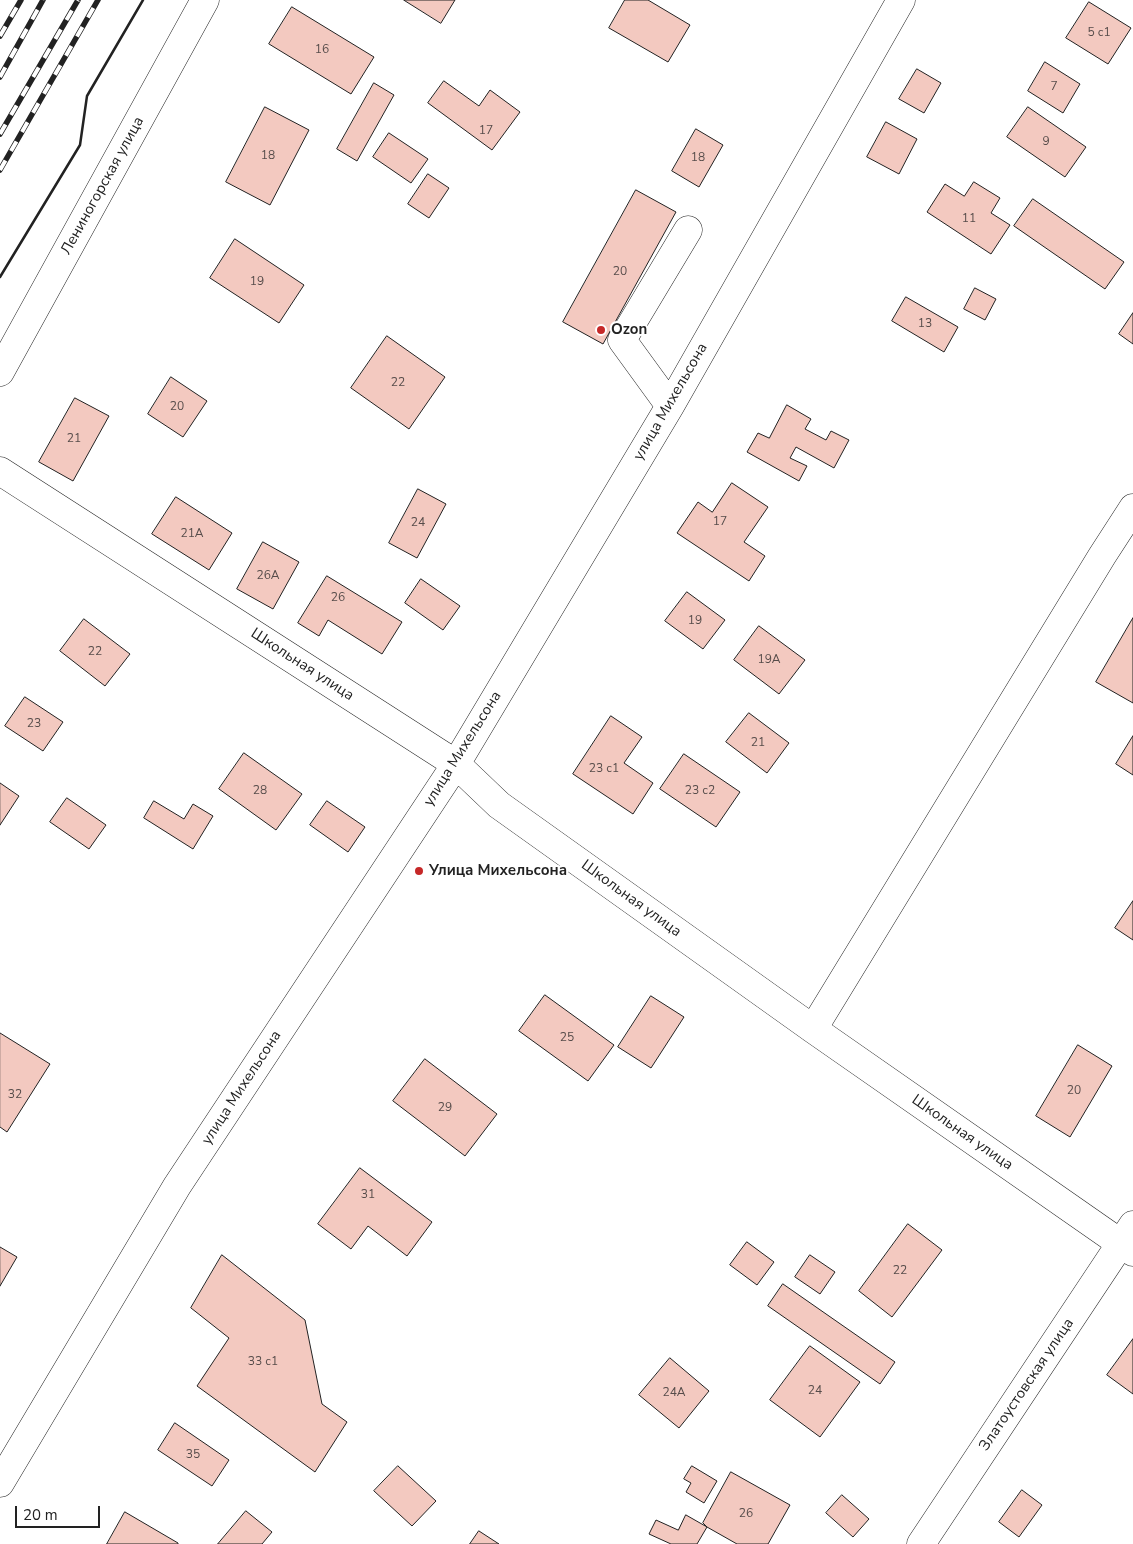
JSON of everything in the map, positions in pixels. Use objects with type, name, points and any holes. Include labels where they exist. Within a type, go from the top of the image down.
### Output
[{"type":"street","name":"Лениногорская улица","points":[[0,372],[206,0]]},
{"type":"street","name":"улица Михельсона","points":[[0,1483],[177,1186],[456,764],[670,406],[901,0]]},
{"type":"street","points":[[670,406],[622,340],[688,230]]},
{"type":"street","name":"Школьная улица","points":[[0,471],[456,764],[499,805],[813,1029],[1129,1240]]},
{"type":"street","points":[[813,1029],[1133,508]]},
{"type":"street","name":"Златоустовская улица","points":[[921,1544],[1129,1240]]},
{"type":"building","points":[[404,0],[455,0],[441,23]]},
{"type":"building","points":[[625,0],[648,0],[690,25],[668,62],[609,28]]},
{"type":"building","points":[[1089,2],[1131,28],[1108,64],[1066,38]]},
{"type":"building","points":[[292,7],[374,57],[351,94],[269,44]]},
{"type":"building","points":[[1045,62],[1080,84],[1063,113],[1028,91]]},
{"type":"building","points":[[917,69],[941,83],[924,113],[899,99]]},
{"type":"building","points":[[444,81],[479,106],[490,90],[520,112],[492,150],[428,103]]},
{"type":"building","points":[[374,83],[394,95],[357,161],[337,149]]},
{"type":"building","points":[[265,107],[309,130],[270,205],[226,182]]},
{"type":"building","points":[[1028,107],[1086,147],[1065,177],[1007,137]]},
{"type":"building","points":[[886,122],[917,139],[899,174],[867,157]]},
{"type":"building","points":[[696,129],[723,145],[699,187],[672,171]]},
{"type":"building","points":[[389,133],[428,159],[411,183],[373,157]]},
{"type":"building","points":[[428,174],[449,188],[429,218],[408,204]]},
{"type":"building","points":[[974,182],[1000,198],[991,213],[1010,225],[991,254],[927,212],[945,184],[964,196]]},
{"type":"building","points":[[636,190],[676,212],[603,344],[563,322]]},
{"type":"building","points":[[1033,199],[1124,262],[1105,289],[1014,226]]},
{"type":"building","points":[[235,239],[304,285],[279,323],[210,278]]},
{"type":"building","points":[[975,288],[996,299],[985,320],[964,309]]},
{"type":"building","points":[[906,297],[958,327],[944,352],[892,321]]},
{"type":"building","points":[[1133,313],[1133,344],[1119,334]]},
{"type":"building","points":[[387,336],[445,377],[409,429],[351,388]]},
{"type":"building","points":[[171,377],[207,401],[183,437],[148,414]]},
{"type":"building","points":[[75,398],[109,416],[73,481],[39,462]]},
{"type":"building","points":[[787,405],[811,419],[805,429],[826,440],[831,431],[849,440],[834,468],[796,447],[790,458],[807,466],[799,481],[747,452],[758,433],[769,438]]},
{"type":"building","points":[[732,483],[768,507],[744,542],[765,556],[749,581],[677,533],[698,502],[712,512]]},
{"type":"building","points":[[418,489],[446,504],[417,558],[389,543]]},
{"type":"building","points":[[176,497],[232,533],[209,570],[152,534]]},
{"type":"building","points":[[263,542],[299,562],[273,609],[237,589]]},
{"type":"building","points":[[327,576],[402,622],[382,654],[328,620],[319,636],[298,623]]},
{"type":"building","points":[[421,579],[460,606],[443,630],[405,603]]},
{"type":"building","points":[[687,592],[725,620],[703,649],[665,621]]},
{"type":"building","points":[[1133,618],[1133,703],[1096,682]]},
{"type":"building","points":[[84,619],[130,654],[105,686],[60,651]]},
{"type":"building","points":[[759,626],[805,660],[779,694],[734,660]]},
{"type":"building","points":[[25,697],[63,722],[43,751],[5,726]]},
{"type":"building","points":[[749,713],[789,743],[767,773],[726,742]]},
{"type":"building","points":[[611,716],[642,737],[624,763],[653,783],[633,814],[573,774]]},
{"type":"building","points":[[1133,736],[1133,775],[1116,764]]},
{"type":"building","points":[[244,753],[302,794],[276,830],[219,789]]},
{"type":"building","points":[[684,754],[740,792],[716,827],[660,789]]},
{"type":"building","points":[[0,783],[19,796],[0,825]]},
{"type":"building","points":[[67,798],[106,825],[89,849],[50,822]]},
{"type":"building","points":[[154,801],[184,819],[193,804],[213,816],[193,849],[144,818]]},
{"type":"building","points":[[327,801],[365,827],[348,852],[310,825]]},
{"type":"building","points":[[1133,901],[1133,940],[1115,928]]},
{"type":"building","points":[[545,995],[614,1045],[588,1081],[519,1031]]},
{"type":"building","points":[[651,996],[684,1017],[651,1068],[618,1047]]},
{"type":"building","points":[[0,1033],[50,1064],[7,1132],[0,1127]]},
{"type":"building","points":[[1078,1045],[1112,1066],[1070,1137],[1036,1116]]},
{"type":"building","points":[[425,1059],[497,1114],[465,1156],[393,1101]]},
{"type":"building","points":[[360,1168],[432,1222],[407,1256],[368,1226],[351,1249],[318,1224]]},
{"type":"building","points":[[908,1224],[942,1250],[892,1317],[859,1291]]},
{"type":"building","points":[[747,1242],[774,1262],[757,1285],[730,1265]]},
{"type":"building","points":[[0,1247],[17,1257],[0,1286]]},
{"type":"building","points":[[222,1255],[305,1320],[322,1404],[347,1422],[315,1472],[197,1386],[229,1338],[191,1308]]},
{"type":"building","points":[[810,1255],[835,1272],[820,1294],[795,1277]]},
{"type":"building","points":[[783,1284],[895,1362],[880,1384],[768,1306]]},
{"type":"building","points":[[1133,1339],[1133,1394],[1107,1375]]},
{"type":"building","points":[[810,1346],[860,1382],[820,1437],[770,1400]]},
{"type":"building","points":[[670,1358],[709,1391],[679,1428],[639,1395]]},
{"type":"building","points":[[175,1423],[229,1460],[212,1486],[158,1450]]},
{"type":"building","points":[[398,1466],[436,1501],[412,1526],[374,1491]]},
{"type":"building","points":[[692,1466],[717,1481],[704,1503],[686,1492],[691,1483],[684,1479]]},
{"type":"building","points":[[731,1472],[790,1505],[768,1544],[737,1544],[703,1523]]},
{"type":"building","points":[[1022,1490],[1042,1505],[1019,1537],[999,1522]]},
{"type":"building","points":[[842,1495],[869,1519],[853,1537],[826,1513]]},
{"type":"building","points":[[246,1511],[272,1532],[262,1544],[218,1544]]},
{"type":"building","points":[[125,1512],[178,1543],[178,1544],[107,1544]]},
{"type":"building","points":[[686,1515],[707,1527],[697,1544],[671,1544],[649,1534],[656,1520],[678,1530]]},
{"type":"building","points":[[479,1531],[499,1544],[470,1544]]},
{"type":"railway","points":[[0,36],[21,0]]},
{"type":"railway","points":[[0,77],[43,0]]},
{"type":"railway","points":[[0,134],[78,0]]},
{"type":"railway","points":[[0,170],[98,0]]},
{"type":"wall","points":[[0,277],[80,145],[87,96],[143,0]]},
{"type":"place","name":"Ozon","points":[[601,330]]},
{"type":"place","name":"Улица Михельсона","points":[[419,871]]}]
